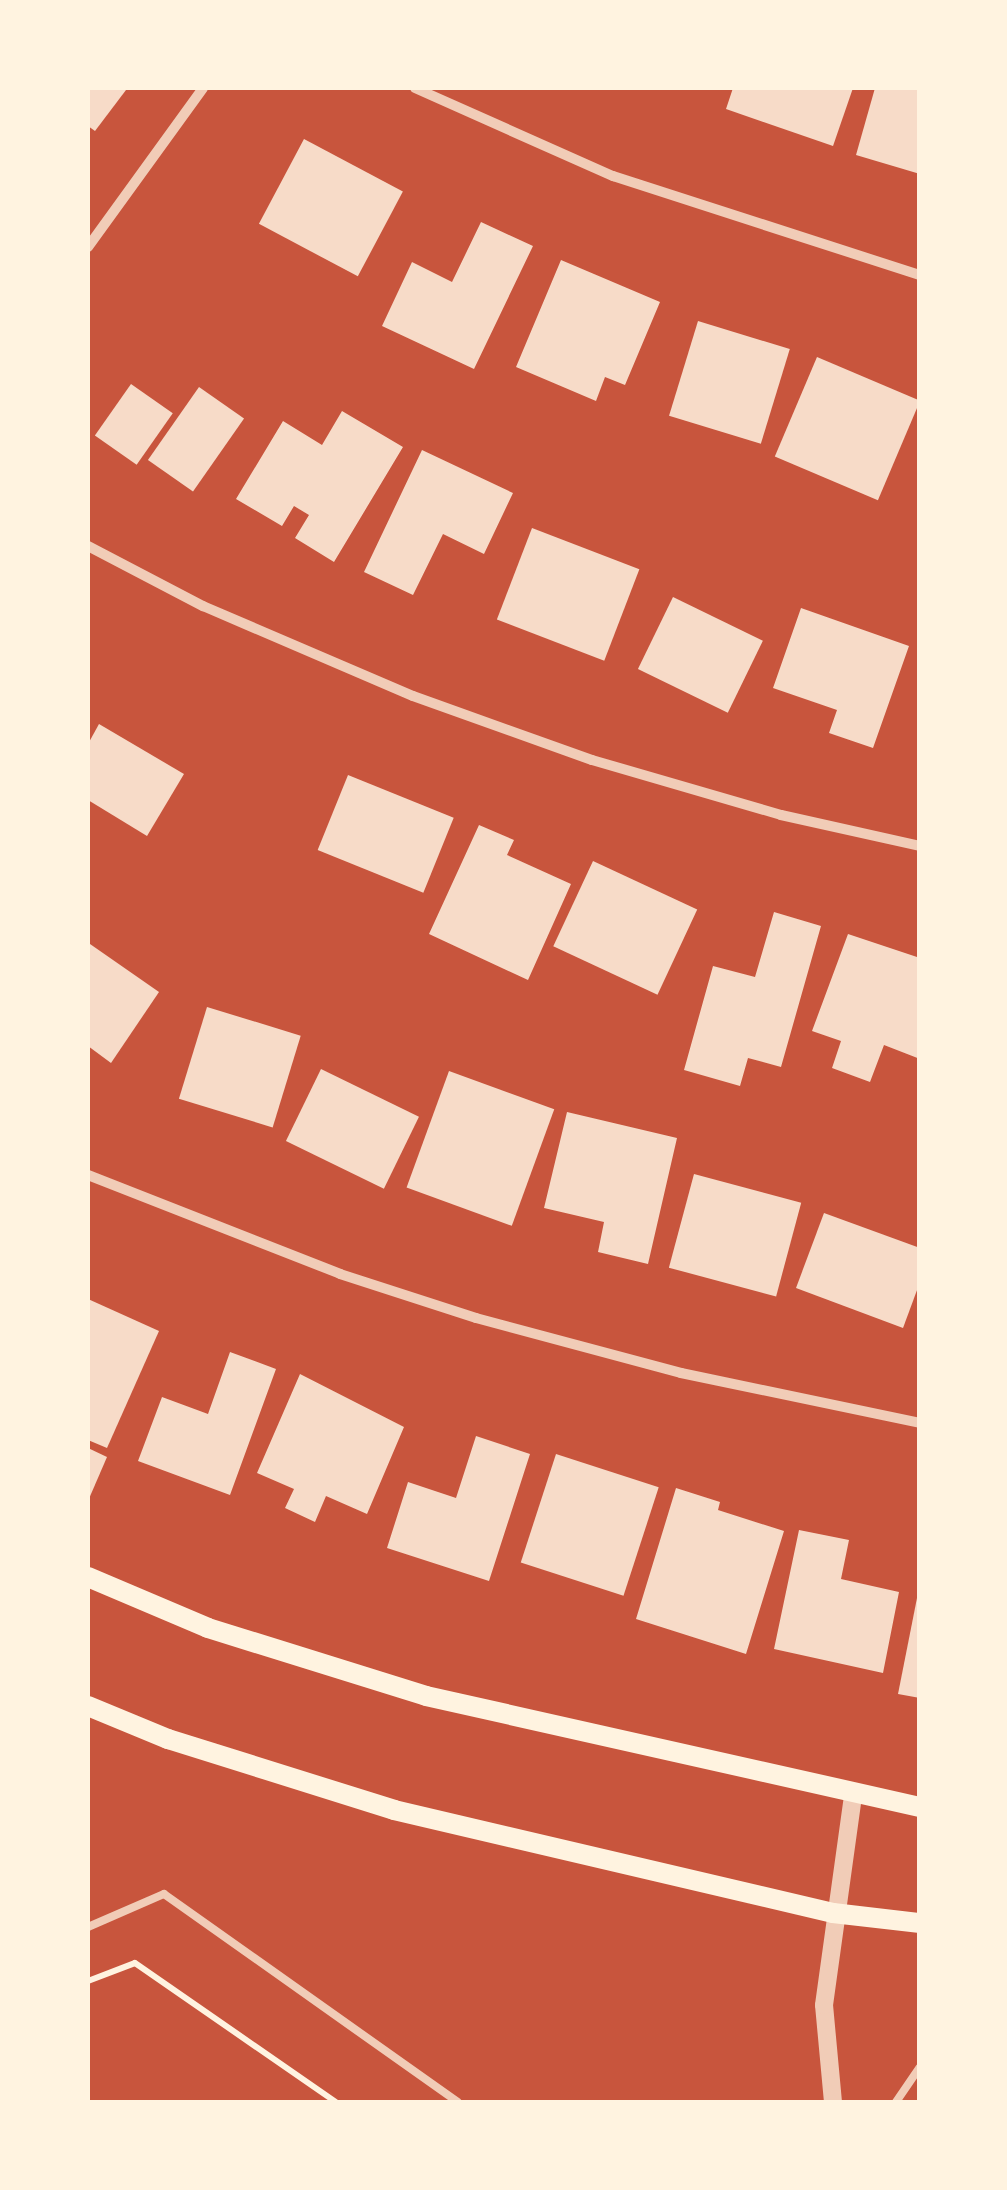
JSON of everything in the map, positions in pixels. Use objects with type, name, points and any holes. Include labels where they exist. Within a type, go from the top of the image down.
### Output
[{"type":"main road","points":[[88,1578],[208,1628],[426,1696],[853,1796],[920,1807]]},
{"type":"main road","points":[[88,1706],[168,1739],[394,1810],[833,1914],[920,1923]]},
{"type":"street","points":[[88,247],[203,88]]},
{"type":"street","points":[[415,88],[613,176],[920,275]]},
{"type":"street","points":[[88,546],[203,606],[413,696],[592,760],[920,846]]},
{"type":"street","points":[[88,1175],[340,1274],[476,1318],[681,1373],[920,1423]]},
{"type":"street","points":[[833,2102],[824,2005],[833,1914],[853,1796]]},
{"type":"lane","points":[[88,1927],[164,1894],[458,2102]]},
{"type":"lane","points":[[896,2102],[920,2067]]},
{"type":"path","points":[[88,1981],[135,1963],[336,2102]]},
{"type":"building","points":[[88,88],[126,90],[95,131],[88,126]]},
{"type":"building","points":[[733,88],[853,88],[833,146],[726,109]]},
{"type":"building","points":[[875,88],[920,88],[920,174],[856,155]]},
{"type":"building","points":[[304,139],[403,192],[358,276],[259,224]]},
{"type":"building","points":[[481,222],[533,246],[474,369],[382,326],[412,262],[452,282]]},
{"type":"building","points":[[561,260],[660,302],[625,385],[605,377],[596,401],[516,367]]},
{"type":"building","points":[[698,321],[790,349],[761,444],[669,416]]},
{"type":"building","points":[[817,357],[920,401],[878,500],[775,456]]},
{"type":"building","points":[[131,384],[173,413],[137,465],[95,436]]},
{"type":"building","points":[[199,387],[244,419],[193,491],[148,460]]},
{"type":"building","points":[[342,411],[403,447],[334,562],[295,538],[309,515],[294,506],[282,526],[236,499],[283,421],[322,445]]},
{"type":"building","points":[[422,450],[513,493],[484,554],[443,534],[413,595],[364,572]]},
{"type":"building","points":[[532,528],[639,569],[604,661],[497,619]]},
{"type":"building","points":[[673,597],[763,641],[728,713],[638,669]]},
{"type":"building","points":[[801,608],[909,646],[873,748],[829,733],[837,710],[773,688]]},
{"type":"building","points":[[99,724],[184,774],[147,836],[88,800],[88,744]]},
{"type":"building","points":[[348,775],[454,818],[423,893],[318,850]]},
{"type":"building","points":[[479,825],[514,840],[507,855],[571,884],[528,980],[429,934]]},
{"type":"building","points":[[593,861],[697,910],[657,995],[553,946]]},
{"type":"building","points":[[774,912],[821,926],[781,1067],[748,1058],[740,1086],[684,1070],[713,966],[755,977]]},
{"type":"building","points":[[848,934],[920,958],[920,1059],[884,1045],[870,1082],[832,1068],[841,1041],[812,1031]]},
{"type":"building","points":[[90,944],[159,992],[111,1063],[88,1046]]},
{"type":"building","points":[[207,1007],[301,1036],[273,1127],[179,1099]]},
{"type":"building","points":[[321,1069],[419,1117],[384,1189],[286,1141]]},
{"type":"building","points":[[449,1071],[554,1109],[512,1226],[407,1188]]},
{"type":"building","points":[[567,1112],[677,1138],[648,1264],[598,1252],[604,1222],[544,1208]]},
{"type":"building","points":[[694,1174],[801,1203],[776,1296],[669,1268]]},
{"type":"building","points":[[824,1213],[920,1248],[920,1282],[903,1328],[796,1288]]},
{"type":"building","points":[[88,1299],[159,1331],[107,1448],[88,1440]]},
{"type":"building","points":[[230,1352],[276,1369],[230,1495],[138,1461],[162,1397],[208,1414]]},
{"type":"building","points":[[300,1374],[404,1427],[367,1514],[326,1496],[315,1522],[285,1508],[294,1489],[257,1473]]},
{"type":"building","points":[[476,1436],[530,1454],[489,1581],[387,1548],[408,1482],[456,1498]]},
{"type":"building","points":[[88,1448],[107,1457],[88,1501]]},
{"type":"building","points":[[556,1454],[659,1487],[623,1596],[521,1562]]},
{"type":"building","points":[[676,1488],[720,1502],[718,1510],[784,1531],[746,1654],[636,1619]]},
{"type":"building","points":[[799,1530],[849,1540],[841,1579],[899,1592],[883,1673],[774,1649]]},
{"type":"building","points":[[920,1594],[920,1698],[898,1694]]}]
